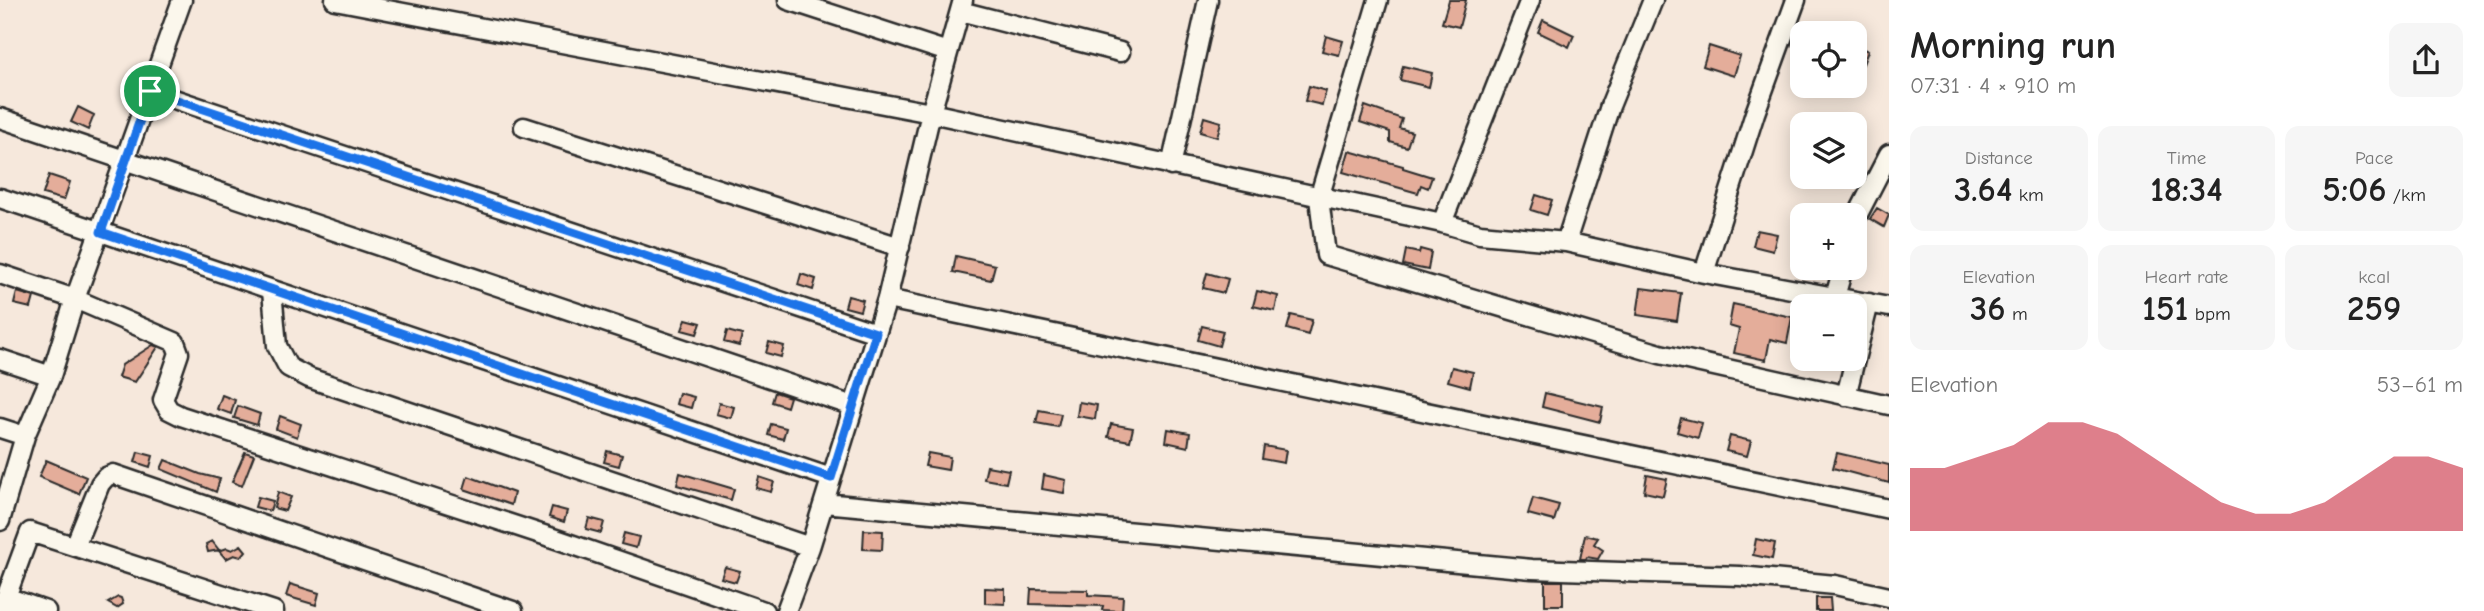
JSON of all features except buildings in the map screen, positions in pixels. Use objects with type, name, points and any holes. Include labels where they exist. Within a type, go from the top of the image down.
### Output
[{"type":"street","points":[[1,517],[25,436],[51,376],[75,299],[182,0]]},
{"type":"street","points":[[335,0],[931,113],[1442,223],[1480,234],[1566,242],[1704,273],[1819,294]]},
{"type":"street","points":[[788,0],[948,52]]},
{"type":"street","points":[[1171,166],[1208,0]]},
{"type":"street","points":[[1378,0],[1319,198],[1326,255],[1660,354],[1889,405]]},
{"type":"street","points":[[1442,223],[1530,0]]},
{"type":"street","points":[[1566,242],[1610,106],[1653,0]]},
{"type":"street","points":[[1704,273],[1755,113],[1796,0]]},
{"type":"street","points":[[786,611],[810,547],[887,299],[931,113],[961,6],[1120,52]]},
{"type":"street","points":[[150,91],[876,333]]},
{"type":"street","points":[[0,118],[853,406]]},
{"type":"street","points":[[524,127],[900,247]]},
{"type":"street","points":[[1864,203],[1889,153]]},
{"type":"street","points":[[0,198],[831,478]]},
{"type":"street","points":[[0,274],[75,299],[175,342],[179,352],[163,400],[169,411],[764,611]]},
{"type":"street","points":[[272,290],[277,346],[289,367],[309,378],[810,547]]},
{"type":"street","points":[[887,299],[1889,509]]},
{"type":"street","points":[[1846,396],[1869,303],[1889,307]]},
{"type":"street","points":[[0,359],[51,376]]},
{"type":"street","points":[[0,428],[25,436]]},
{"type":"street","points":[[75,547],[100,484],[113,474],[513,611]]},
{"type":"street","points":[[824,503],[1532,569],[1740,576],[1835,585],[1889,597]]},
{"type":"street","points":[[46,611],[4,604],[30,532],[274,611]]},
{"type":"route","points":[[150,91],[876,333],[831,478],[101,232],[150,91]]}]
